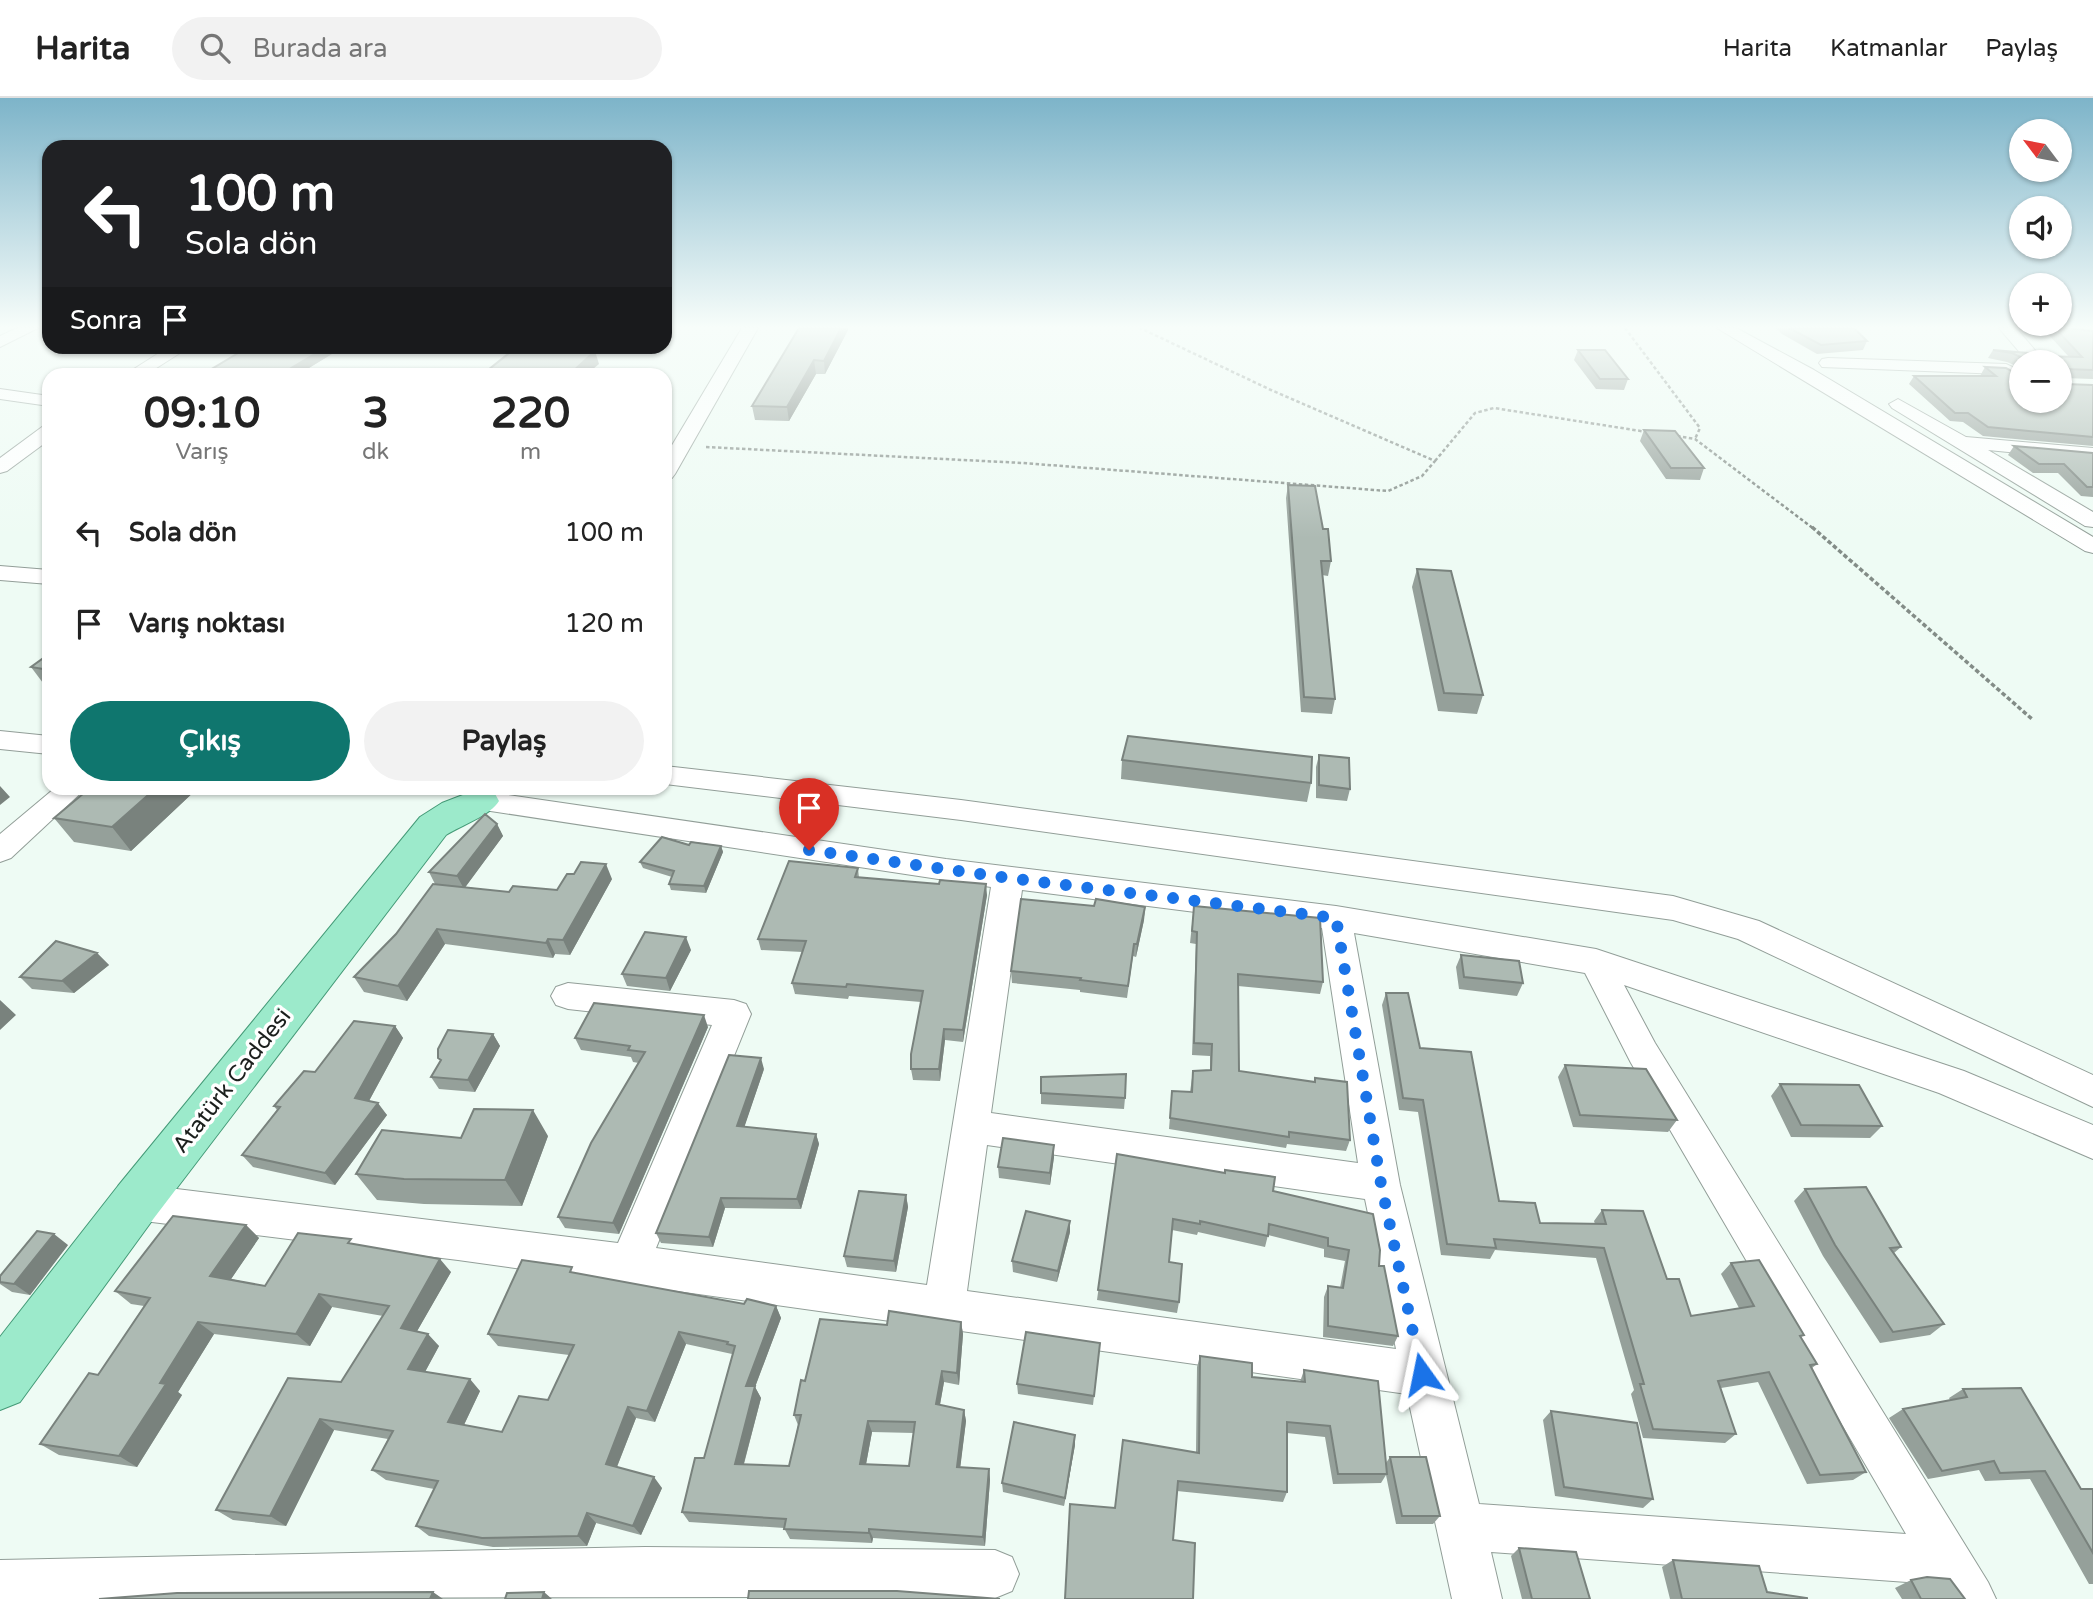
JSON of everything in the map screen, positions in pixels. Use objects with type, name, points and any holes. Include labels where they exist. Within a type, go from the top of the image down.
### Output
[{"type":"main road","name":"Atatürk Caddesi","points":[[0,1382],[136,1202],[433,826],[455,812],[481,801]]},
{"type":"street","points":[[672,458],[705,398]]},
{"type":"street","points":[[1848,398],[2093,546]]},
{"type":"street","points":[[1887,398],[2093,521]]},
{"type":"street","points":[[0,467],[42,436]]},
{"type":"street","points":[[1961,441],[2093,454]]},
{"type":"street","points":[[2055,499],[2093,500]]},
{"type":"street","points":[[0,573],[42,576]]},
{"type":"street","points":[[0,740],[42,744]]},
{"type":"street","points":[[672,776],[961,810],[1673,908],[1748,930],[2093,1092]]},
{"type":"street","points":[[0,851],[64,795]]},
{"type":"street","points":[[481,801],[1008,878],[1336,918],[1596,962],[1951,1082],[2093,1142]]},
{"type":"street","points":[[944,1306],[1008,878]]},
{"type":"street","points":[[1336,918],[1381,1184],[1422,1374],[1462,1526],[1477,1599]]},
{"type":"street","points":[[1596,962],[1643,1053],[1959,1580]]},
{"type":"street","points":[[568,996],[734,1014],[630,1262]]},
{"type":"street","points":[[970,1126],[1381,1184]]},
{"type":"street","points":[[136,1202],[630,1262],[944,1306],[1093,1331],[1422,1374]]},
{"type":"street","points":[[1462,1526],[1959,1580]]},
{"type":"street","points":[[0,1584],[642,1585],[995,1574]]},
{"type":"path","points":[[1290,398],[1435,461]]},
{"type":"path","points":[[1678,398],[1700,428],[1695,439]]},
{"type":"path","points":[[672,460],[1023,463],[1388,491],[1422,476],[1475,413],[1494,408],[1655,433]]},
{"type":"path","points":[[1668,435],[1695,439],[1822,535],[2032,719]]},
{"type":"building","points":[[757,398],[792,398],[787,407],[752,406]]},
{"type":"building","points":[[1938,398],[2009,398],[2009,413],[2072,413],[2072,398],[2093,398],[2093,437],[1988,427],[1968,413],[1955,413]]},
{"type":"building","points":[[1644,430],[1675,431],[1704,468],[1671,468]]},
{"type":"building","points":[[2014,446],[2093,453],[2093,487],[2087,487],[2064,464],[2039,464]]},
{"type":"building","points":[[1288,485],[1315,486],[1323,529],[1328,529],[1331,561],[1321,561],[1335,699],[1304,697]]},
{"type":"building","points":[[1417,569],[1451,571],[1483,695],[1444,693]]},
{"type":"building","points":[[42,659],[42,669],[31,667]]},
{"type":"building","points":[[1128,736],[1312,757],[1311,783],[1122,760]]},
{"type":"building","points":[[1319,755],[1349,758],[1350,789],[1319,785]]},
{"type":"building","points":[[82,795],[148,795],[112,827],[54,818]]},
{"type":"building","points":[[485,814],[497,824],[457,876],[429,872]]},
{"type":"building","points":[[662,837],[689,845],[691,842],[721,846],[704,886],[669,884],[674,871],[640,862]]},
{"type":"building","points":[[789,861],[858,868],[855,877],[939,884],[940,880],[986,884],[963,1030],[944,1029],[939,1069],[911,1069],[911,1054],[923,991],[847,984],[846,987],[792,983],[806,941],[758,939]]},
{"type":"building","points":[[581,862],[606,864],[563,940],[548,939],[546,943],[437,929],[398,986],[354,977],[396,934],[433,884],[509,892],[513,886],[557,890],[567,874],[574,874]]},
{"type":"building","points":[[1021,899],[1094,906],[1096,899],[1145,907],[1137,944],[1134,944],[1128,986],[1011,971]]},
{"type":"building","points":[[1194,906],[1320,918],[1323,982],[1238,974],[1239,1071],[1315,1082],[1315,1078],[1347,1082],[1350,1140],[1289,1132],[1289,1137],[1170,1118],[1172,1091],[1192,1092],[1193,1071],[1211,1070],[1212,1044],[1194,1043],[1197,932],[1192,931]]},
{"type":"building","points":[[645,932],[686,937],[666,978],[622,974]]},
{"type":"building","points":[[56,941],[97,953],[62,981],[20,977]]},
{"type":"building","points":[[1461,955],[1519,961],[1523,983],[1464,977]]},
{"type":"building","points":[[1386,993],[1408,993],[1420,1048],[1471,1052],[1499,1201],[1535,1203],[1540,1223],[1606,1224],[1602,1210],[1643,1211],[1667,1279],[1679,1279],[1691,1316],[1754,1306],[1731,1263],[1759,1260],[1804,1335],[1800,1336],[1817,1364],[1810,1365],[1866,1472],[1820,1475],[1769,1372],[1718,1381],[1736,1434],[1653,1429],[1640,1384],[1644,1384],[1604,1248],[1494,1239],[1496,1248],[1447,1244],[1423,1100],[1403,1098]]},
{"type":"building","points":[[594,1003],[704,1015],[613,1223],[558,1217],[591,1143],[645,1052],[628,1050],[630,1046],[575,1038]]},
{"type":"building","points":[[354,1021],[395,1026],[355,1098],[378,1103],[325,1173],[242,1155],[280,1107],[274,1106],[304,1071],[315,1072]]},
{"type":"building","points":[[448,1030],[493,1034],[468,1080],[431,1077],[441,1060],[438,1058],[438,1049]]},
{"type":"building","points":[[729,1055],[761,1058],[737,1126],[816,1134],[797,1199],[721,1198],[709,1237],[656,1233]]},
{"type":"building","points":[[1565,1065],[1646,1069],[1677,1120],[1580,1115]]},
{"type":"building","points":[[1126,1074],[1125,1098],[1041,1093],[1041,1077]]},
{"type":"building","points":[[1780,1084],[1859,1085],[1882,1126],[1801,1125]]},
{"type":"building","points":[[474,1109],[533,1110],[505,1180],[404,1179],[356,1174],[382,1130],[461,1138]]},
{"type":"building","points":[[1003,1138],[1054,1145],[1050,1173],[998,1167]]},
{"type":"building","points":[[1117,1154],[1225,1173],[1225,1170],[1275,1177],[1273,1191],[1373,1214],[1380,1250],[1379,1266],[1384,1266],[1398,1336],[1328,1326],[1328,1286],[1343,1288],[1349,1250],[1328,1246],[1328,1238],[1269,1224],[1268,1236],[1200,1221],[1200,1224],[1173,1219],[1169,1262],[1182,1264],[1179,1302],[1098,1290]]},
{"type":"building","points":[[1866,1187],[1901,1247],[1890,1248],[1944,1324],[1893,1332],[1835,1245],[1805,1189]]},
{"type":"building","points":[[859,1191],[906,1195],[894,1261],[844,1256]]},
{"type":"building","points":[[1026,1211],[1070,1221],[1058,1271],[1012,1261]]},
{"type":"building","points":[[173,1216],[246,1225],[210,1276],[265,1286],[298,1233],[351,1239],[348,1243],[440,1259],[401,1328],[428,1334],[408,1369],[470,1379],[448,1422],[502,1432],[519,1396],[548,1400],[574,1345],[488,1334],[522,1260],[572,1267],[570,1272],[744,1304],[747,1299],[776,1306],[746,1386],[755,1386],[735,1464],[789,1466],[801,1415],[794,1415],[801,1380],[805,1381],[820,1319],[887,1325],[889,1311],[961,1322],[957,1373],[942,1371],[936,1404],[964,1410],[957,1467],[989,1469],[983,1537],[869,1529],[869,1533],[784,1529],[786,1519],[682,1512],[695,1458],[704,1458],[735,1346],[727,1344],[728,1342],[679,1332],[647,1411],[628,1407],[606,1464],[654,1477],[633,1526],[587,1513],[578,1536],[482,1538],[416,1526],[438,1481],[372,1470],[393,1431],[320,1419],[270,1516],[216,1510],[288,1378],[341,1382],[389,1306],[319,1294],[296,1334],[198,1322],[160,1383],[166,1384],[119,1456],[40,1444],[89,1373],[98,1375],[150,1298],[115,1291]],"holes":[[[868,1421],[915,1422],[909,1466],[860,1464]]]},
{"type":"building","points":[[37,1231],[54,1234],[14,1284],[0,1282],[0,1276]]},
{"type":"building","points":[[1026,1332],[1100,1343],[1094,1396],[1017,1384]]},
{"type":"building","points":[[1200,1356],[1252,1363],[1252,1377],[1305,1382],[1304,1370],[1378,1381],[1387,1474],[1338,1474],[1330,1426],[1287,1422],[1287,1492],[1178,1481],[1173,1540],[1195,1543],[1193,1599],[1065,1599],[1070,1504],[1115,1508],[1123,1440],[1199,1453]]},
{"type":"building","points":[[2021,1388],[2081,1489],[2093,1489],[2093,1553],[2045,1471],[2000,1473],[1994,1461],[1942,1471],[1903,1409],[1967,1397],[1963,1389]]},
{"type":"building","points":[[1551,1411],[1637,1423],[1653,1499],[1564,1487]]},
{"type":"building","points":[[1014,1422],[1075,1435],[1065,1498],[1002,1483]]},
{"type":"building","points":[[1390,1457],[1426,1457],[1440,1516],[1402,1516]]},
{"type":"building","points":[[1519,1548],[1576,1552],[1590,1599],[1532,1599]]},
{"type":"building","points":[[1673,1560],[1759,1566],[1767,1592],[1807,1599],[1682,1599]]},
{"type":"building","points":[[1927,1577],[1950,1579],[1965,1599],[1921,1599],[1911,1580]]},
{"type":"building","points":[[749,1591],[897,1591],[1000,1599],[748,1599]]},
{"type":"building","points":[[433,1592],[430,1599],[99,1599],[177,1593]]},
{"type":"building","points":[[544,1592],[542,1599],[505,1599],[507,1593]]},
{"type":"route","points":[[809,850],[1008,878],[1336,918],[1381,1184],[1422,1374]]}]
